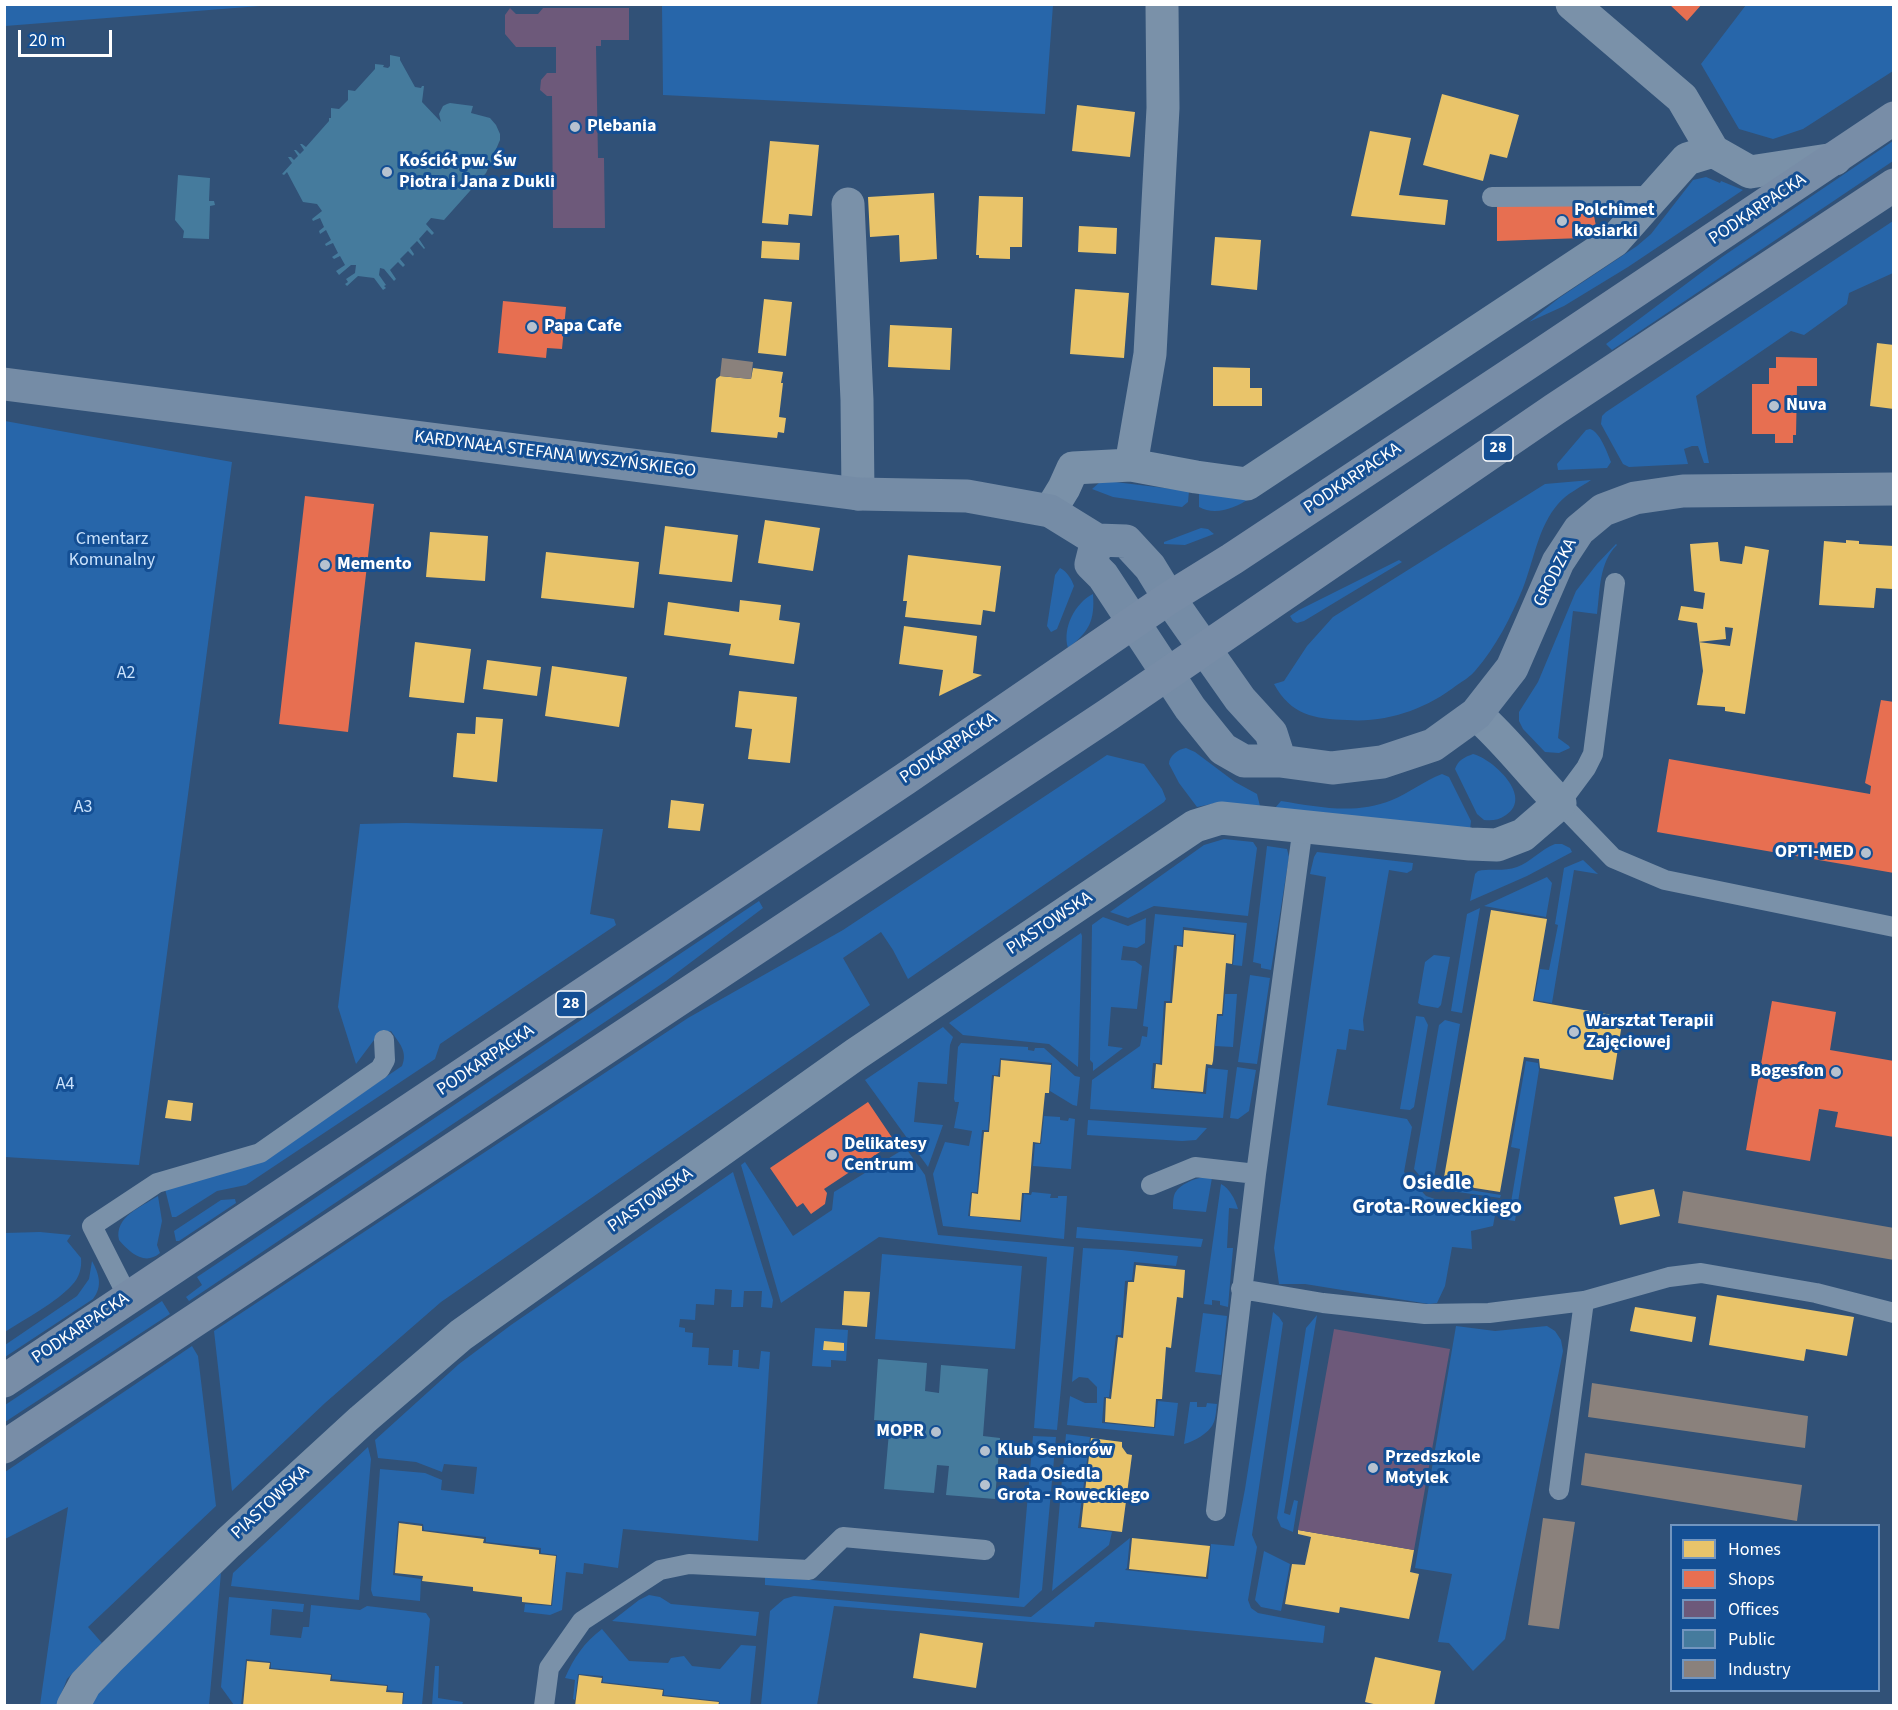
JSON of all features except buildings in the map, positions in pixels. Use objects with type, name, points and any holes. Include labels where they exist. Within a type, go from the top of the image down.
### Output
[{"type":"main road","name":"PODKARPACKA","points":[[4,1381],[895,786],[1169,598],[1232,559],[1835,159],[1893,118]]},
{"type":"main road","name":"28","points":[[4,1447],[1167,675],[1547,414],[1893,185]]},
{"type":"street","points":[[1572,4],[1682,98],[1713,151],[1750,172],[1835,159]]},
{"type":"street","points":[[1131,465],[1150,354],[1163,108],[1162,5]]},
{"type":"street","points":[[1050,511],[1064,488],[1072,468],[1131,465],[1247,484],[1614,241],[1687,159],[1713,151]]},
{"type":"street","points":[[848,204],[857,400],[858,494]]},
{"type":"street","name":"KARDYNAŁA STEFANA WYSZYŃSKIEGO","points":[[4,384],[858,494],[967,496],[1050,511],[1097,540]]},
{"type":"street","name":"GRODZKA","points":[[1097,540],[1091,564],[1103,576],[1203,726],[1223,748],[1244,761],[1280,761],[1332,768],[1382,762],[1433,745],[1476,714],[1512,668],[1558,562],[1579,530],[1603,510],[1635,498],[1683,491],[1893,489]]},
{"type":"street","points":[[1097,540],[1126,541],[1150,567],[1169,598],[1250,712],[1271,733],[1280,761]]},
{"type":"street","points":[[1303,826],[1470,844],[1497,845],[1523,835],[1560,803],[1489,725],[1476,714]]},
{"type":"street","name":"PIASTOWSKA","points":[[73,1706],[85,1684],[228,1543],[362,1420],[461,1335],[856,1054],[1195,826],[1221,818],[1303,826]]},
{"type":"lane","points":[[1492,197],[1654,196]]},
{"type":"lane","points":[[1615,583],[1593,754],[1586,768],[1560,803],[1613,858],[1665,880],[1893,927]]},
{"type":"lane","points":[[1216,1511],[1241,1289],[1303,826]]},
{"type":"lane","points":[[128,1297],[92,1227],[157,1183],[260,1153],[380,1069],[385,1060],[384,1040]]},
{"type":"lane","points":[[1150,1185],[1195,1167],[1256,1174]]},
{"type":"lane","points":[[1241,1289],[1323,1303],[1425,1314],[1490,1313],[1584,1301],[1669,1277],[1701,1273],[1816,1293],[1893,1313]]},
{"type":"lane","points":[[1558,1490],[1584,1301]]},
{"type":"lane","points":[[544,1706],[549,1668],[582,1621],[660,1570],[689,1564],[809,1570],[843,1537],[985,1551]]},
{"type":"green space","points":[[5,4],[273,4],[273,5],[5,26]]},
{"type":"green space","points":[[662,5],[1053,5],[1045,114],[663,95]]},
{"type":"green space","points":[[1746,5],[1893,5],[1893,71],[1803,129],[1773,139],[1739,129],[1701,64]]},
{"type":"green space","points":[[1893,141],[1893,161],[1612,350],[1606,344],[1722,257]]},
{"type":"green space","points":[[1706,177],[1743,190],[1628,267],[1564,306],[1529,322],[1559,298],[1637,246],[1651,234],[1693,180]]},
{"type":"green space","points":[[1893,221],[1893,273],[1849,293],[1847,304],[1804,335],[1791,331],[1696,396],[1709,463],[1704,463],[1698,446],[1692,446],[1684,449],[1688,464],[1629,467],[1623,464],[1601,424],[1602,416],[1606,412]]},
{"type":"green space","name":"Cmentarz Komunalny","points":[[5,421],[232,462],[139,1165],[5,1157]]},
{"type":"green space","points":[[1590,429],[1597,434],[1605,448],[1611,462],[1607,468],[1558,470],[1557,464],[1586,430]]},
{"type":"green space","points":[[1591,480],[1565,497],[1551,513],[1541,533],[1518,599],[1496,642],[1473,673],[1445,694],[1405,713],[1391,717],[1362,720],[1335,719],[1314,716],[1296,709],[1288,703],[1274,684],[1284,681],[1307,646],[1333,617],[1545,484]]},
{"type":"green space","points":[[1100,482],[1189,491],[1188,502],[1182,507],[1113,497],[1092,489]]},
{"type":"green space","points":[[1199,492],[1249,499],[1231,508],[1212,511],[1199,507]]},
{"type":"green space","points":[[1201,528],[1208,529],[1214,534],[1185,545],[1164,544],[1164,542]]},
{"type":"green space","points":[[1616,544],[1604,568],[1597,614],[1573,611],[1558,738],[1570,748],[1559,753],[1545,752],[1523,729],[1519,721],[1519,712],[1538,682],[1576,591]]},
{"type":"green space","points":[[1399,560],[1402,562],[1304,621],[1297,623],[1290,616],[1299,610]]},
{"type":"green space","points":[[1060,568],[1071,578],[1074,586],[1057,629],[1051,632],[1047,626],[1055,575]]},
{"type":"green space","points":[[1093,594],[1092,619],[1086,631],[1068,648],[1067,632],[1072,617],[1081,603]]},
{"type":"green space","points":[[1186,748],[1195,752],[1235,782],[1257,794],[1260,806],[1216,803],[1197,807],[1179,783],[1169,764],[1175,753]]},
{"type":"green space","points":[[1473,754],[1491,763],[1508,780],[1513,789],[1515,799],[1513,807],[1501,818],[1484,820],[1477,814],[1455,769],[1460,761]]},
{"type":"green space","points":[[1107,755],[1144,764],[1162,789],[1166,799],[1164,802],[908,979],[881,932],[843,958],[870,1005],[441,1302],[325,1403],[232,1491],[214,1331],[688,1018],[843,930]]},
{"type":"green space","points":[[1442,774],[1449,777],[1471,821],[1470,830],[1275,808],[1281,801],[1337,808],[1378,805]]},
{"type":"green space","points":[[406,823],[603,829],[590,914],[614,919],[616,925],[440,1044],[435,1059],[246,1185],[217,1191],[176,1217],[172,1217],[165,1189],[266,1158],[402,1066],[403,1051],[391,1031],[374,1040],[356,1064],[338,1007],[360,824]]},
{"type":"green space","points":[[1224,839],[1253,842],[1257,848],[1248,916],[1154,906],[1128,918],[1110,912],[1204,845]]},
{"type":"green space","points":[[1555,844],[1562,844],[1570,848],[1572,852],[1527,876],[1470,901],[1475,874],[1478,871],[1517,867]]},
{"type":"green space","points":[[1267,846],[1287,849],[1289,857],[1271,970],[1261,968],[1261,964],[1253,962]]},
{"type":"green space","points":[[1317,852],[1413,863],[1412,870],[1407,873],[1389,870],[1363,1020],[1364,1031],[1349,1029],[1346,1050],[1337,1049],[1327,1105],[1407,1119],[1412,1127],[1404,1172],[1426,1196],[1441,1201],[1496,1210],[1493,1226],[1471,1231],[1472,1249],[1452,1247],[1445,1286],[1437,1303],[1429,1304],[1305,1284],[1279,1284],[1274,1248],[1326,877],[1310,874]]},
{"type":"green space","points":[[1583,860],[1598,874],[1574,870],[1552,1003],[1534,1000],[1540,969],[1549,970],[1558,925],[1555,924],[1564,868]]},
{"type":"green space","points":[[1547,877],[1552,883],[1546,917],[1484,906]]},
{"type":"green space","points":[[759,901],[763,908],[666,981],[189,1301],[186,1297],[202,1285],[197,1277]]},
{"type":"green space","points":[[1480,908],[1462,1013],[1451,1011],[1467,914]]},
{"type":"green space","points":[[1155,914],[1247,923],[1242,966],[1233,965],[1236,934],[1183,927],[1182,945],[1174,945],[1170,1001],[1164,1001],[1160,1063],[1153,1063],[1151,1089],[1206,1094],[1208,1068],[1228,1070],[1223,1118],[1090,1109],[1092,1080],[1140,1046],[1142,1036],[1147,1037],[1148,1027],[1143,1026]]},
{"type":"green space","points":[[1103,917],[1128,926],[1146,918],[1145,943],[1137,948],[1123,946],[1121,960],[1135,961],[1142,966],[1137,1009],[1111,1007],[1108,1046],[1123,1048],[1093,1071],[1093,1063],[1090,1060],[1092,925]]},
{"type":"green space","points":[[1081,933],[1078,1067],[1049,1044],[963,1035],[949,1023]]},
{"type":"green space","points":[[1434,955],[1450,957],[1441,1005],[1438,1008],[1418,1003],[1425,962]]},
{"type":"green space","points":[[1250,975],[1270,978],[1257,1064],[1238,1062]]},
{"type":"green space","points":[[1225,994],[1237,994],[1233,1047],[1215,1046],[1218,1016],[1223,1016]]},
{"type":"green space","points":[[1416,1016],[1424,1017],[1428,1025],[1414,1107],[1410,1110],[1400,1109]]},
{"type":"green space","points":[[1445,1020],[1460,1024],[1433,1184],[1501,1195],[1500,1198],[1430,1188],[1414,1169],[1439,1025]]},
{"type":"green space","points":[[943,1027],[953,1037],[950,1045],[947,1084],[918,1082],[914,1122],[943,1125],[928,1167],[865,1080]]},
{"type":"green space","points":[[961,1043],[1028,1047],[1028,1050],[1034,1051],[1035,1048],[1044,1048],[1075,1076],[1080,1077],[1077,1106],[1050,1091],[1052,1063],[1000,1058],[998,1075],[992,1075],[988,1130],[982,1130],[977,1192],[971,1192],[968,1216],[1021,1222],[1024,1194],[1031,1195],[1032,1192],[1051,1194],[1050,1198],[1067,1196],[1064,1239],[943,1226],[933,1174],[945,1142],[969,1146],[972,1131],[954,1128],[959,1102],[955,1102],[954,1099],[958,1047]]},
{"type":"green space","points":[[1526,1061],[1538,1063],[1539,1070],[1515,1221],[1508,1220],[1520,1149],[1511,1147]]},
{"type":"green space","points":[[1237,1067],[1256,1070],[1249,1111],[1238,1119],[1230,1118]]},
{"type":"green space","points":[[1044,1116],[1060,1117],[1060,1120],[1068,1121],[1069,1118],[1075,1119],[1071,1169],[1033,1166],[1035,1144],[1041,1144]]},
{"type":"green space","points":[[1088,1120],[1207,1128],[1196,1140],[1182,1141],[1087,1135]]},
{"type":"green space","points":[[900,1140],[925,1175],[938,1235],[1074,1247],[1057,1430],[1034,1428],[1047,1257],[879,1237],[781,1303],[741,1165],[745,1162],[793,1236],[832,1210],[834,1192],[899,1152]]},
{"type":"green space","points":[[733,1172],[773,1300],[772,1308],[761,1307],[762,1291],[744,1291],[743,1307],[731,1307],[732,1290],[715,1289],[714,1305],[696,1304],[695,1320],[680,1319],[679,1327],[685,1328],[685,1332],[693,1333],[692,1347],[709,1348],[708,1365],[732,1366],[733,1350],[739,1350],[738,1367],[759,1369],[761,1351],[770,1352],[758,1541],[623,1529],[618,1568],[584,1563],[583,1574],[566,1572],[562,1610],[550,1615],[524,1612],[525,1604],[552,1606],[557,1555],[541,1553],[541,1548],[486,1542],[486,1537],[424,1530],[423,1524],[398,1521],[393,1575],[421,1579],[420,1601],[373,1596],[371,1590],[380,1469],[425,1473],[442,1480],[441,1490],[474,1494],[477,1467],[444,1464],[442,1472],[416,1462],[378,1458],[375,1440],[459,1364],[511,1325]]},
{"type":"green space","points":[[1203,1177],[1212,1178],[1206,1212],[1173,1209],[1177,1190],[1188,1182]]},
{"type":"green space","points":[[1221,1184],[1232,1195],[1238,1209],[1229,1208],[1227,1248],[1233,1248],[1228,1307],[1220,1305],[1220,1301],[1212,1300],[1212,1305],[1204,1304]]},
{"type":"green space","points":[[158,1196],[162,1221],[157,1245],[160,1253],[154,1257],[143,1258],[123,1245],[119,1240],[119,1232],[130,1213]]},
{"type":"green space","points":[[235,1199],[236,1203],[176,1241],[174,1231],[221,1200]]},
{"type":"green space","points":[[1077,1227],[1203,1239],[1201,1247],[1076,1238]]},
{"type":"green space","points":[[40,1232],[71,1235],[67,1241],[81,1258],[80,1273],[58,1298],[5,1332],[5,1233]]},
{"type":"green space","points":[[1083,1248],[1178,1256],[1176,1266],[1134,1262],[1132,1280],[1125,1281],[1121,1335],[1116,1335],[1109,1397],[1104,1397],[1102,1423],[1155,1428],[1158,1401],[1178,1403],[1174,1436],[1067,1425],[1070,1396],[1085,1403],[1097,1403],[1097,1387],[1088,1378],[1079,1377],[1072,1382]]},
{"type":"green space","points":[[882,1254],[1022,1266],[1015,1349],[875,1339]]},
{"type":"green space","points":[[92,1261],[99,1280],[93,1299],[5,1357],[5,1345],[77,1296],[89,1279]]},
{"type":"green space","points":[[162,1301],[170,1314],[5,1422],[5,1405]]},
{"type":"green space","points":[[1273,1312],[1283,1323],[1252,1535],[1257,1547],[1248,1600],[1251,1608],[1258,1613],[1325,1626],[1323,1643],[1101,1622],[1095,1622],[1094,1627],[834,1606],[817,1705],[761,1705],[770,1611],[784,1599],[794,1596],[1031,1617],[1130,1538],[1125,1570],[1208,1579],[1211,1544],[1234,1546]]},
{"type":"green space","points":[[1203,1313],[1227,1316],[1221,1375],[1195,1372]]},
{"type":"green space","points":[[1317,1315],[1284,1513],[1290,1515],[1294,1500],[1298,1501],[1293,1532],[1281,1527],[1277,1518],[1306,1328]]},
{"type":"green space","points":[[1456,1326],[1495,1331],[1547,1326],[1555,1331],[1561,1340],[1563,1351],[1505,1639],[1473,1671],[1449,1643],[1438,1642],[1452,1574],[1415,1568]]},
{"type":"green space","points":[[815,1328],[848,1330],[846,1361],[831,1360],[831,1367],[812,1366]]},
{"type":"green space","points":[[192,1346],[198,1356],[216,1506],[88,1627],[102,1643],[67,1679],[57,1705],[40,1705],[68,1507],[5,1539],[5,1472]]},
{"type":"green space","points":[[1190,1402],[1197,1402],[1197,1407],[1206,1407],[1207,1403],[1217,1404],[1216,1414],[1208,1431],[1184,1444]]},
{"type":"green space","points":[[1066,1434],[1090,1437],[1078,1528],[1112,1532],[1109,1545],[1052,1591]]},
{"type":"green space","points":[[1033,1436],[1056,1437],[1042,1590],[1024,1607],[765,1585],[765,1576],[1019,1598]]},
{"type":"green space","points":[[368,1447],[371,1459],[359,1600],[231,1586],[233,1573]]},
{"type":"green space","points":[[1264,1551],[1290,1564],[1281,1611],[1261,1607],[1255,1600]]},
{"type":"green space","points":[[221,1573],[209,1705],[86,1706],[96,1691]]},
{"type":"green space","points":[[649,1595],[660,1597],[671,1604],[759,1612],[756,1636],[612,1621]]},
{"type":"green space","points":[[229,1597],[304,1604],[303,1612],[272,1609],[270,1635],[301,1638],[303,1627],[309,1627],[311,1605],[360,1610],[367,1606],[426,1613],[430,1619],[422,1705],[403,1705],[404,1692],[388,1690],[388,1685],[332,1679],[332,1674],[271,1668],[271,1662],[246,1659],[241,1705],[234,1705],[221,1687]]},
{"type":"green space","points":[[602,1629],[629,1661],[668,1663],[671,1658],[684,1656],[692,1666],[720,1669],[741,1645],[756,1646],[750,1705],[720,1705],[719,1701],[664,1695],[664,1689],[603,1682],[603,1676],[578,1674],[575,1700],[573,1699],[575,1680],[565,1678],[580,1651]]},
{"type":"green space","points":[[435,1666],[439,1666],[438,1698],[463,1702],[462,1705],[432,1705]]},
{"type":"place","name":"Plebania","points":[[575,127]]},
{"type":"place","name":"Kościół pw. Św Piotra i Jana z Dukli","points":[[387,172]]},
{"type":"place","name":"Polchimet kosiarki","points":[[1562,221]]},
{"type":"place","name":"Papa Cafe","points":[[532,327]]},
{"type":"place","name":"Nuva","points":[[1774,406]]},
{"type":"place","name":"Memento","points":[[325,565]]},
{"type":"place","name":"OPTI-MED","points":[[1866,853]]},
{"type":"place","name":"Warsztat Terapii Zajęciowej","points":[[1574,1032]]},
{"type":"place","name":"Bogesfon","points":[[1836,1072]]},
{"type":"place","name":"Delikatesy Centrum","points":[[832,1155]]},
{"type":"place","name":"MOPR","points":[[936,1432]]},
{"type":"place","name":"Klub Seniorów","points":[[985,1451]]},
{"type":"place","name":"Przedszkole Motylek","points":[[1373,1468]]},
{"type":"place","name":"Rada Osiedla Grota - Roweckiego","points":[[985,1485]]},
{"type":"district","name":"Osiedle Grota-Roweckiego","points":[[1437,1196]]},
{"type":"park label","name":"A2","points":[[126,674]]},
{"type":"park label","name":"A3","points":[[83,808]]},
{"type":"park label","name":"A4","points":[[65,1085]]}]
